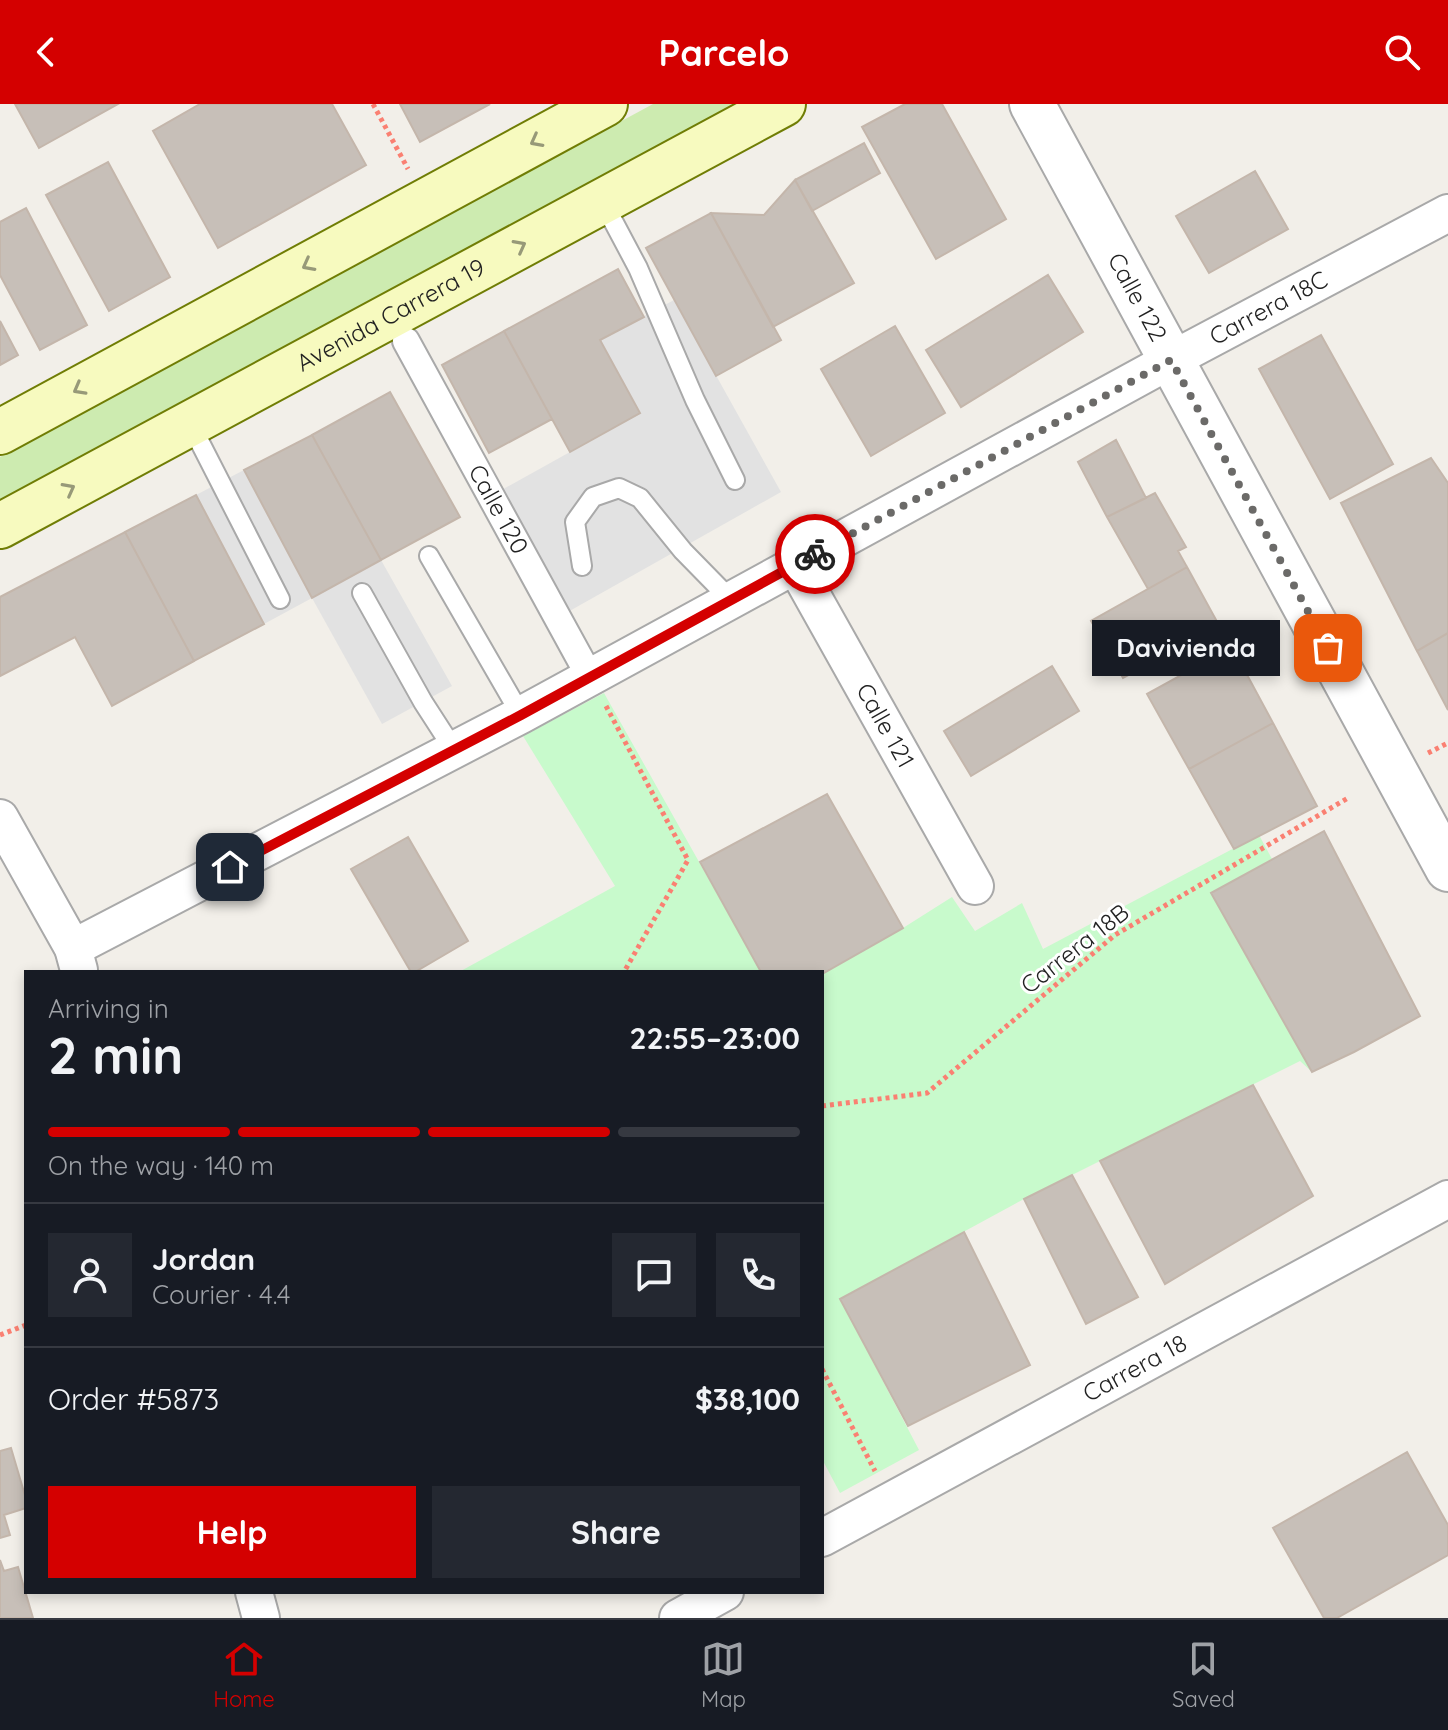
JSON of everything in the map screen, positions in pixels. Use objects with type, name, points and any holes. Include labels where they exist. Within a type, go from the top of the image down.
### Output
[{"type":"main road","points":[[0,432],[605,104]]},
{"type":"main road","name":"Avenida Carrera 19","points":[[0,526],[783,104]]},
{"type":"street","name":"Calle 122","points":[[1032,104],[1448,869]]},
{"type":"street","name":"Carrera 18C","points":[[76,960],[454,750],[1448,213]]},
{"type":"street","name":"Calle 120","points":[[406,341],[590,677]]},
{"type":"street","name":"Calle 121","points":[[795,565],[975,886]]},
{"type":"street","points":[[0,818],[76,960]]},
{"type":"street","name":"Carrera 18","points":[[824,1537],[1448,1199]]},
{"type":"street","points":[[255,1594],[261,1618]]},
{"type":"street","points":[[677,1609],[719,1594]]},
{"type":"lane","points":[[603,202],[638,268],[695,400],[735,480]]},
{"type":"lane","points":[[190,423],[280,599]]},
{"type":"lane","points":[[582,566],[575,522],[593,497],[619,488],[640,498],[683,551],[731,600]]},
{"type":"lane","points":[[429,556],[521,715]]},
{"type":"lane","points":[[362,593],[423,702],[454,750]]},
{"type":"path","points":[[373,104],[425,201]]},
{"type":"path","points":[[590,677],[688,860],[625,970]]},
{"type":"path","points":[[1420,757],[1448,743]]},
{"type":"path","name":"Carrera 18B","points":[[824,1106],[927,1093],[1115,935],[1348,798]]},
{"type":"path","points":[[0,1335],[24,1326]]},
{"type":"path","points":[[824,1373],[890,1499]]},
{"type":"green space","points":[[653,104],[741,104],[0,508],[0,457]]},
{"type":"green space","points":[[604,693],[760,970],[463,970],[615,886],[523,736]]},
{"type":"green space","points":[[1259,835],[1272,859],[1211,893],[1312,1072],[1300,1061],[1024,1199],[840,1299],[919,1450],[840,1493],[824,1463],[824,973],[952,897],[975,931],[1022,903],[1043,949]]},
{"type":"shaded area","points":[[674,300],[781,492],[566,613],[498,492],[640,413],[600,340]]},
{"type":"shaded area","points":[[244,470],[312,598],[264,624],[196,495]]},
{"type":"shaded area","points":[[381,560],[452,686],[382,724],[312,598]]},
{"type":"building","points":[[15,104],[118,104],[39,148]]},
{"type":"building","points":[[200,104],[332,104],[366,165],[218,248],[153,131]]},
{"type":"building","points":[[400,104],[490,104],[420,142]]},
{"type":"building","points":[[905,104],[942,104],[1006,219],[936,259],[862,127]]},
{"type":"building","points":[[864,143],[880,173],[812,211],[795,180]]},
{"type":"building","points":[[108,162],[170,277],[109,311],[46,195]]},
{"type":"building","points":[[1255,171],[1288,229],[1209,273],[1176,216]]},
{"type":"building","points":[[795,180],[854,283],[773,327],[711,213],[764,215]]},
{"type":"building","points":[[26,208],[87,325],[40,350],[0,275],[0,222]]},
{"type":"building","points":[[711,213],[781,340],[716,376],[646,248]]},
{"type":"building","points":[[618,269],[644,317],[600,340],[640,413],[570,452],[504,331]]},
{"type":"building","points":[[1048,275],[1083,332],[961,407],[926,350]]},
{"type":"building","points":[[0,321],[18,355],[0,365]]},
{"type":"building","points":[[895,326],[945,413],[871,456],[821,369]]},
{"type":"building","points":[[504,331],[552,419],[489,453],[442,365]]},
{"type":"building","points":[[1321,335],[1393,464],[1330,499],[1259,369]]},
{"type":"building","points":[[390,392],[460,517],[381,560],[312,435]]},
{"type":"building","points":[[312,435],[381,560],[312,598],[244,470]]},
{"type":"building","points":[[1116,440],[1146,498],[1107,517],[1078,462]]},
{"type":"building","points":[[1431,458],[1448,483],[1448,633],[1417,651],[1341,503]]},
{"type":"building","points":[[1155,493],[1186,547],[1178,551],[1187,567],[1148,589],[1107,517]]},
{"type":"building","points":[[196,495],[264,624],[194,661],[125,532]]},
{"type":"building","points":[[125,532],[194,661],[112,706],[75,637],[0,676],[0,597]]},
{"type":"building","points":[[1187,567],[1220,627],[1123,678],[1091,621]]},
{"type":"building","points":[[1448,633],[1448,710],[1417,651]]},
{"type":"building","points":[[1232,647],[1273,723],[1189,769],[1147,694]]},
{"type":"building","points":[[1052,666],[1079,711],[971,776],[944,731]]},
{"type":"building","points":[[1273,723],[1317,806],[1234,849],[1189,769]]},
{"type":"building","points":[[827,794],[903,928],[824,973],[824,970],[760,970],[700,862]]},
{"type":"building","points":[[1324,831],[1420,1016],[1312,1072],[1211,893]]},
{"type":"building","points":[[408,837],[468,941],[418,970],[410,970],[351,869]]},
{"type":"building","points":[[1253,1085],[1313,1196],[1165,1284],[1100,1161]]},
{"type":"building","points":[[1072,1175],[1138,1297],[1086,1324],[1024,1199]]},
{"type":"building","points":[[964,1232],[1030,1365],[908,1426],[840,1299]]},
{"type":"building","points":[[11,1448],[24,1492],[24,1509],[4,1515],[10,1535],[0,1538],[0,1451]]},
{"type":"building","points":[[1407,1452],[1448,1525],[1448,1555],[1337,1618],[1324,1618],[1273,1528]]},
{"type":"building","points":[[0,1560],[4,1571],[18,1567],[33,1618],[0,1618]]},
{"type":"way so far","points":[[815,554],[1171,360],[1328,648]]},
{"type":"place","name":"Davivienda","points":[[1328,648]]},
{"type":"route","points":[[230,867],[521,715],[815,554]]}]
